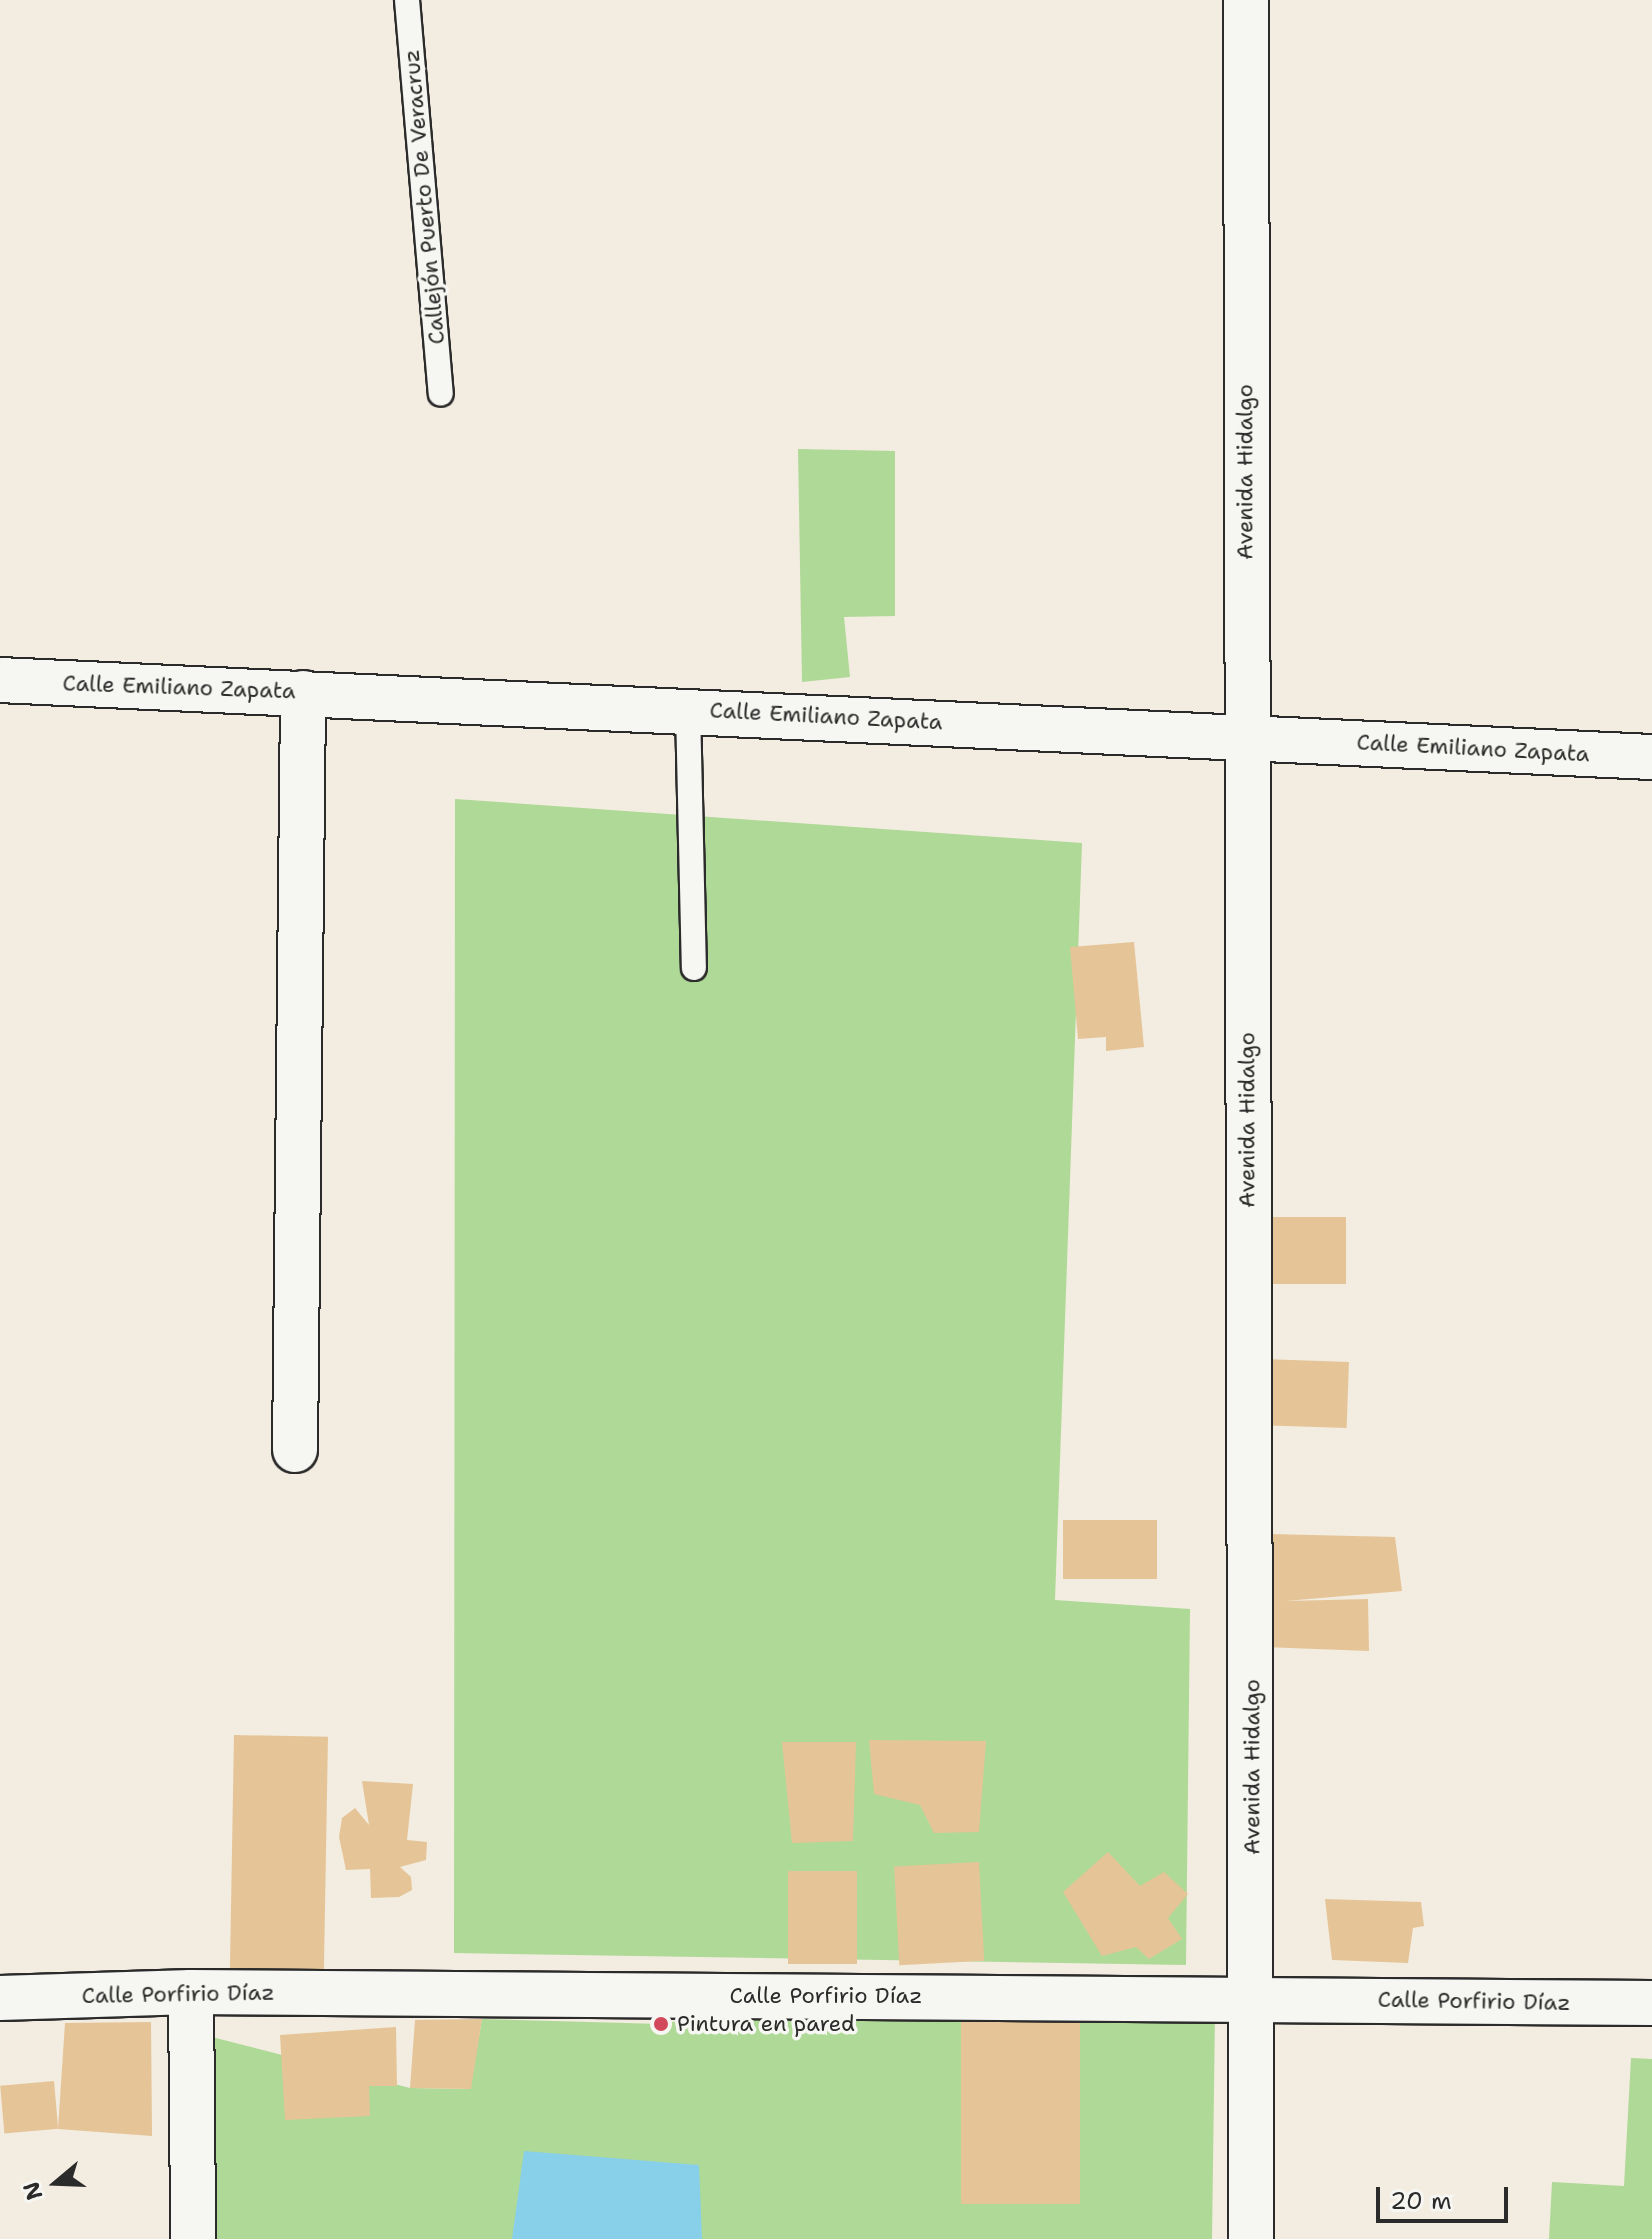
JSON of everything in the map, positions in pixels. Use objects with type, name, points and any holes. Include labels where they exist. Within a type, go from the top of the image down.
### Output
[{"type":"street","name":"Avenida Hidalgo","points":[[1246,0],[1244,735],[1254,1999],[1251,2239]]},
{"type":"street","name":"Calle Emiliano Zapata","points":[[0,680],[688,709],[1652,757]]},
{"type":"street","points":[[295,1450],[303,693]]},
{"type":"street","points":[[191,1992],[193,2239]]},
{"type":"street","name":"Calle Porfirio Díaz","points":[[0,1998],[191,1992],[1652,2003]]},
{"type":"lane","name":"Callejón Puerto De Veracruz","points":[[407,0],[441,394]]},
{"type":"lane","points":[[688,709],[694,968]]},
{"type":"green space","points":[[798,449],[895,451],[895,616],[844,617],[850,677],[802,682]]},
{"type":"green space","points":[[455,799],[1082,843],[1055,1600],[1190,1609],[1186,1965],[454,1953]]},
{"type":"green space","points":[[720,2014],[1215,2014],[1212,2239],[196,2239],[208,2036],[410,2088],[470,2089],[482,2019],[661,2024]]},
{"type":"green space","points":[[1631,2058],[1652,2059],[1652,2239],[1549,2239],[1552,2182],[1624,2186]]},
{"type":"water","points":[[524,2151],[699,2165],[702,2239],[512,2239]]},
{"type":"building","points":[[1134,942],[1144,1047],[1106,1051],[1106,1037],[1078,1039],[1070,947]]},
{"type":"building","points":[[1272,1217],[1346,1217],[1346,1284],[1272,1284]]},
{"type":"building","points":[[1260,1359],[1349,1362],[1347,1428],[1258,1425]]},
{"type":"building","points":[[1063,1520],[1157,1520],[1157,1579],[1063,1579]]},
{"type":"building","points":[[1268,1534],[1395,1537],[1402,1591],[1286,1601],[1368,1599],[1369,1651],[1265,1647]]},
{"type":"building","points":[[234,1735],[328,1737],[324,1971],[230,1969]]},
{"type":"building","points":[[869,1740],[986,1741],[979,1832],[934,1833],[920,1805],[874,1794]]},
{"type":"building","points":[[782,1742],[856,1742],[853,1841],[792,1843]]},
{"type":"building","points":[[362,1781],[413,1784],[407,1840],[427,1842],[426,1860],[400,1867],[411,1877],[412,1890],[399,1897],[371,1898],[370,1869],[346,1870],[339,1837],[342,1818],[355,1808],[369,1825]]},
{"type":"building","points":[[1108,1852],[1140,1886],[1164,1872],[1188,1894],[1168,1918],[1182,1939],[1149,1959],[1136,1947],[1102,1956],[1063,1892]]},
{"type":"building","points":[[979,1862],[984,1961],[899,1965],[894,1866]]},
{"type":"building","points":[[788,1871],[857,1871],[857,1964],[788,1964]]},
{"type":"building","points":[[1325,1899],[1421,1902],[1424,1926],[1413,1928],[1408,1963],[1332,1960]]},
{"type":"building","points":[[961,2014],[1080,2014],[1080,2204],[961,2204]]},
{"type":"building","points":[[482,2019],[471,2089],[410,2088],[415,2020]]},
{"type":"building","points":[[151,2022],[152,2136],[58,2129],[65,2023]]},
{"type":"building","points":[[396,2027],[397,2086],[369,2086],[370,2116],[285,2120],[280,2035]]},
{"type":"building","points":[[54,2081],[58,2129],[4,2134],[0,2086]]},
{"type":"place","name":"Pintura en pared","points":[[661,2024]]}]
